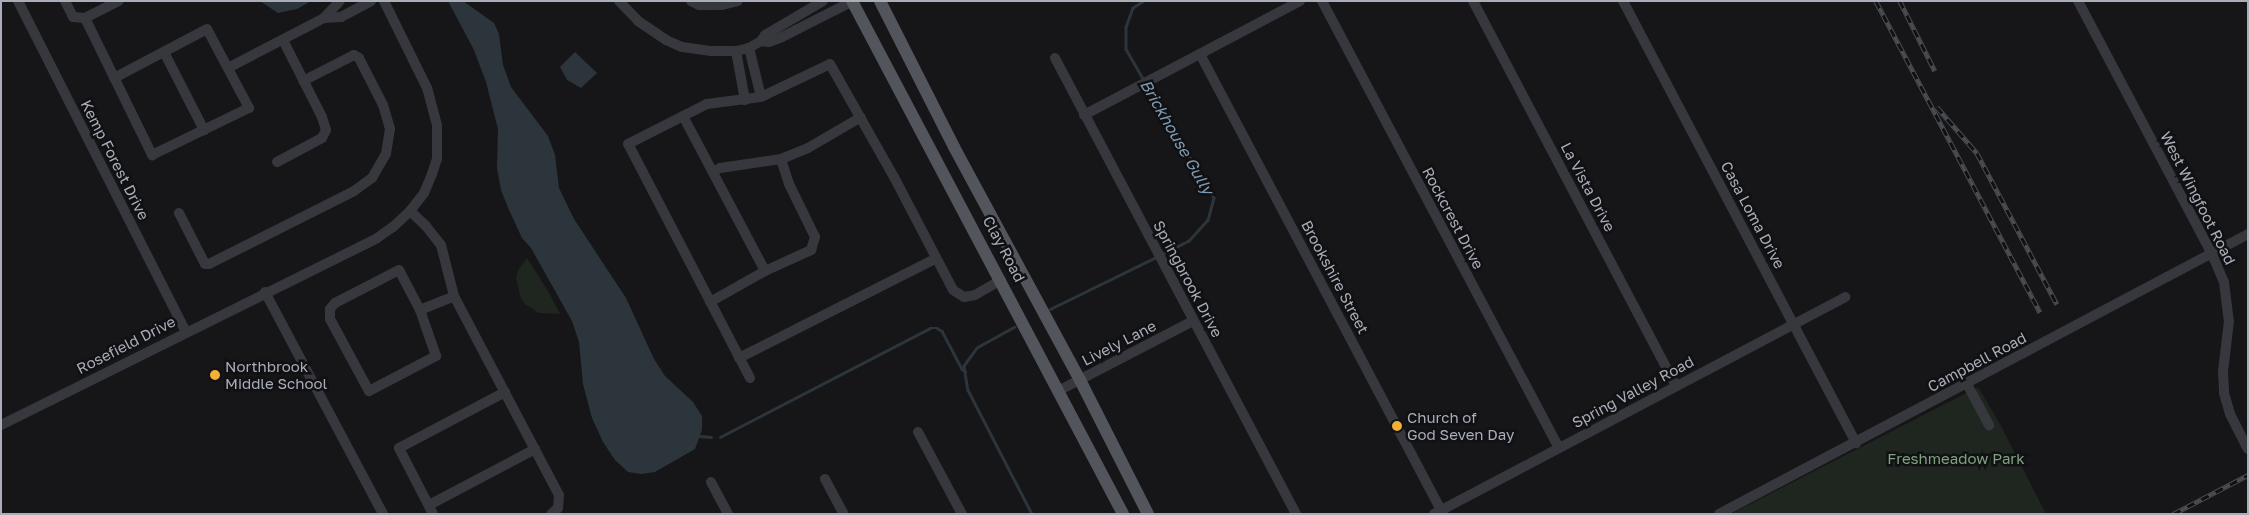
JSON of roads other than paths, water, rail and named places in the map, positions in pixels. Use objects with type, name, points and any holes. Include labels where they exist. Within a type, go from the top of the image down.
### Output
[{"type":"main road","name":"Clay Road","points":[[852,1],[935,154],[1124,514]]},
{"type":"main road","name":"Clay Road","points":[[880,1],[954,147],[1080,380],[1148,514]]},
{"type":"main road","points":[[935,154],[954,147]]},
{"type":"street","name":"Kemp Forest Drive","points":[[18,1],[186,332]]},
{"type":"street","points":[[64,1],[73,17],[85,18],[119,1]]},
{"type":"street","points":[[228,68],[324,18],[340,1]]},
{"type":"street","points":[[324,18],[340,17],[371,1]]},
{"type":"street","name":"Rosefield Drive","points":[[1,425],[265,292],[377,238],[393,227],[410,211],[424,193],[435,166],[437,158],[437,125],[427,88],[384,1]]},
{"type":"street","points":[[619,1],[638,21],[666,40],[682,47],[710,51],[736,51],[750,48],[761,42],[769,42],[852,1]]},
{"type":"street","points":[[691,1],[699,5],[722,6],[738,1]]},
{"type":"street","points":[[761,42],[765,35],[822,1]]},
{"type":"street","points":[[1084,115],[1300,1]]},
{"type":"street","name":"Rockcrest Drive","points":[[1322,1],[1559,448]]},
{"type":"street","name":"La Vista Drive","points":[[1474,1],[1676,386]]},
{"type":"street","name":"Casa Loma Drive","points":[[1623,1],[1856,443]]},
{"type":"street","name":"West Wingfoot Road","points":[[2078,1],[2212,254],[2224,282],[2228,305],[2228,333],[2222,371],[2224,393],[2230,414],[2248,449]]},
{"type":"street","points":[[85,18],[114,78],[152,155],[249,108],[208,29],[114,78]]},
{"type":"street","points":[[277,162],[322,138],[326,130],[283,40]]},
{"type":"street","points":[[750,48],[760,96]]},
{"type":"street","points":[[736,51],[745,100]]},
{"type":"street","points":[[164,52],[204,130]]},
{"type":"street","name":"Brookshire Street","points":[[1200,54],[1439,513]]},
{"type":"street","points":[[179,213],[205,264],[209,264],[354,191],[372,178],[386,154],[390,129],[383,105],[359,58],[354,55],[303,81]]},
{"type":"street","name":"Springbrook Drive","points":[[1055,58],[1296,514]]},
{"type":"street","points":[[750,378],[628,144],[707,104],[745,100],[760,96],[830,64],[894,177],[935,259],[953,290],[964,296],[975,295],[1001,280]]},
{"type":"street","points":[[683,116],[765,271]]},
{"type":"street","points":[[713,172],[720,168],[781,160],[808,148],[861,117]]},
{"type":"street","points":[[710,302],[765,271],[811,250],[815,237],[789,184],[781,160]]},
{"type":"street","points":[[410,211],[426,226],[441,245],[454,296],[559,495],[558,508],[551,514]]},
{"type":"street","name":"Campbell Road","points":[[1719,514],[2248,234]]},
{"type":"street","points":[[739,358],[935,259]]},
{"type":"street","points":[[399,270],[420,310],[436,356],[369,391],[330,319],[330,309],[335,303],[399,270]]},
{"type":"street","points":[[265,292],[382,514]]},
{"type":"street","points":[[420,310],[454,296]]},
{"type":"street","name":"Spring Valley Road","points":[[1439,513],[1845,297]]},
{"type":"street","name":"Lively Lane","points":[[1058,391],[1194,321]]},
{"type":"street","points":[[1967,384],[1989,425]]},
{"type":"street","points":[[505,392],[399,448],[431,509],[535,449]]},
{"type":"street","points":[[918,432],[962,514]]},
{"type":"street","points":[[826,479],[844,514]]},
{"type":"street","points":[[711,482],[728,514]]},
{"type":"waterway","name":"Brickhouse Gully","points":[[1144,1],[1133,8],[1126,27],[1126,49],[1144,80]]},
{"type":"waterway","name":"Brickhouse Gully","points":[[1147,85],[1214,198],[1208,220],[1189,241],[1161,255]]},
{"type":"waterway","name":"Brickhouse Gully","points":[[1050,309],[1156,257]]},
{"type":"waterway","name":"Brickhouse Gully","points":[[1015,327],[977,348],[964,366],[968,390],[1032,514]]},
{"type":"waterway","points":[[720,437],[930,328],[937,328],[942,331],[962,369],[965,371]]},
{"type":"waterway","points":[[700,436],[711,437]]},
{"type":"railway","points":[[1876,1],[2040,312]]},
{"type":"railway","points":[[1900,1],[1935,71]]},
{"type":"railway","points":[[1937,107],[1977,153],[2057,304]]},
{"type":"railway","points":[[2173,514],[2248,475]]},
{"type":"place","name":"Northbrook Middle School","points":[[215,375]]},
{"type":"place","name":"Church of God Seven Day","points":[[1397,426]]},
{"type":"park label","name":"Freshmeadow Park","points":[[1956,459]]}]
